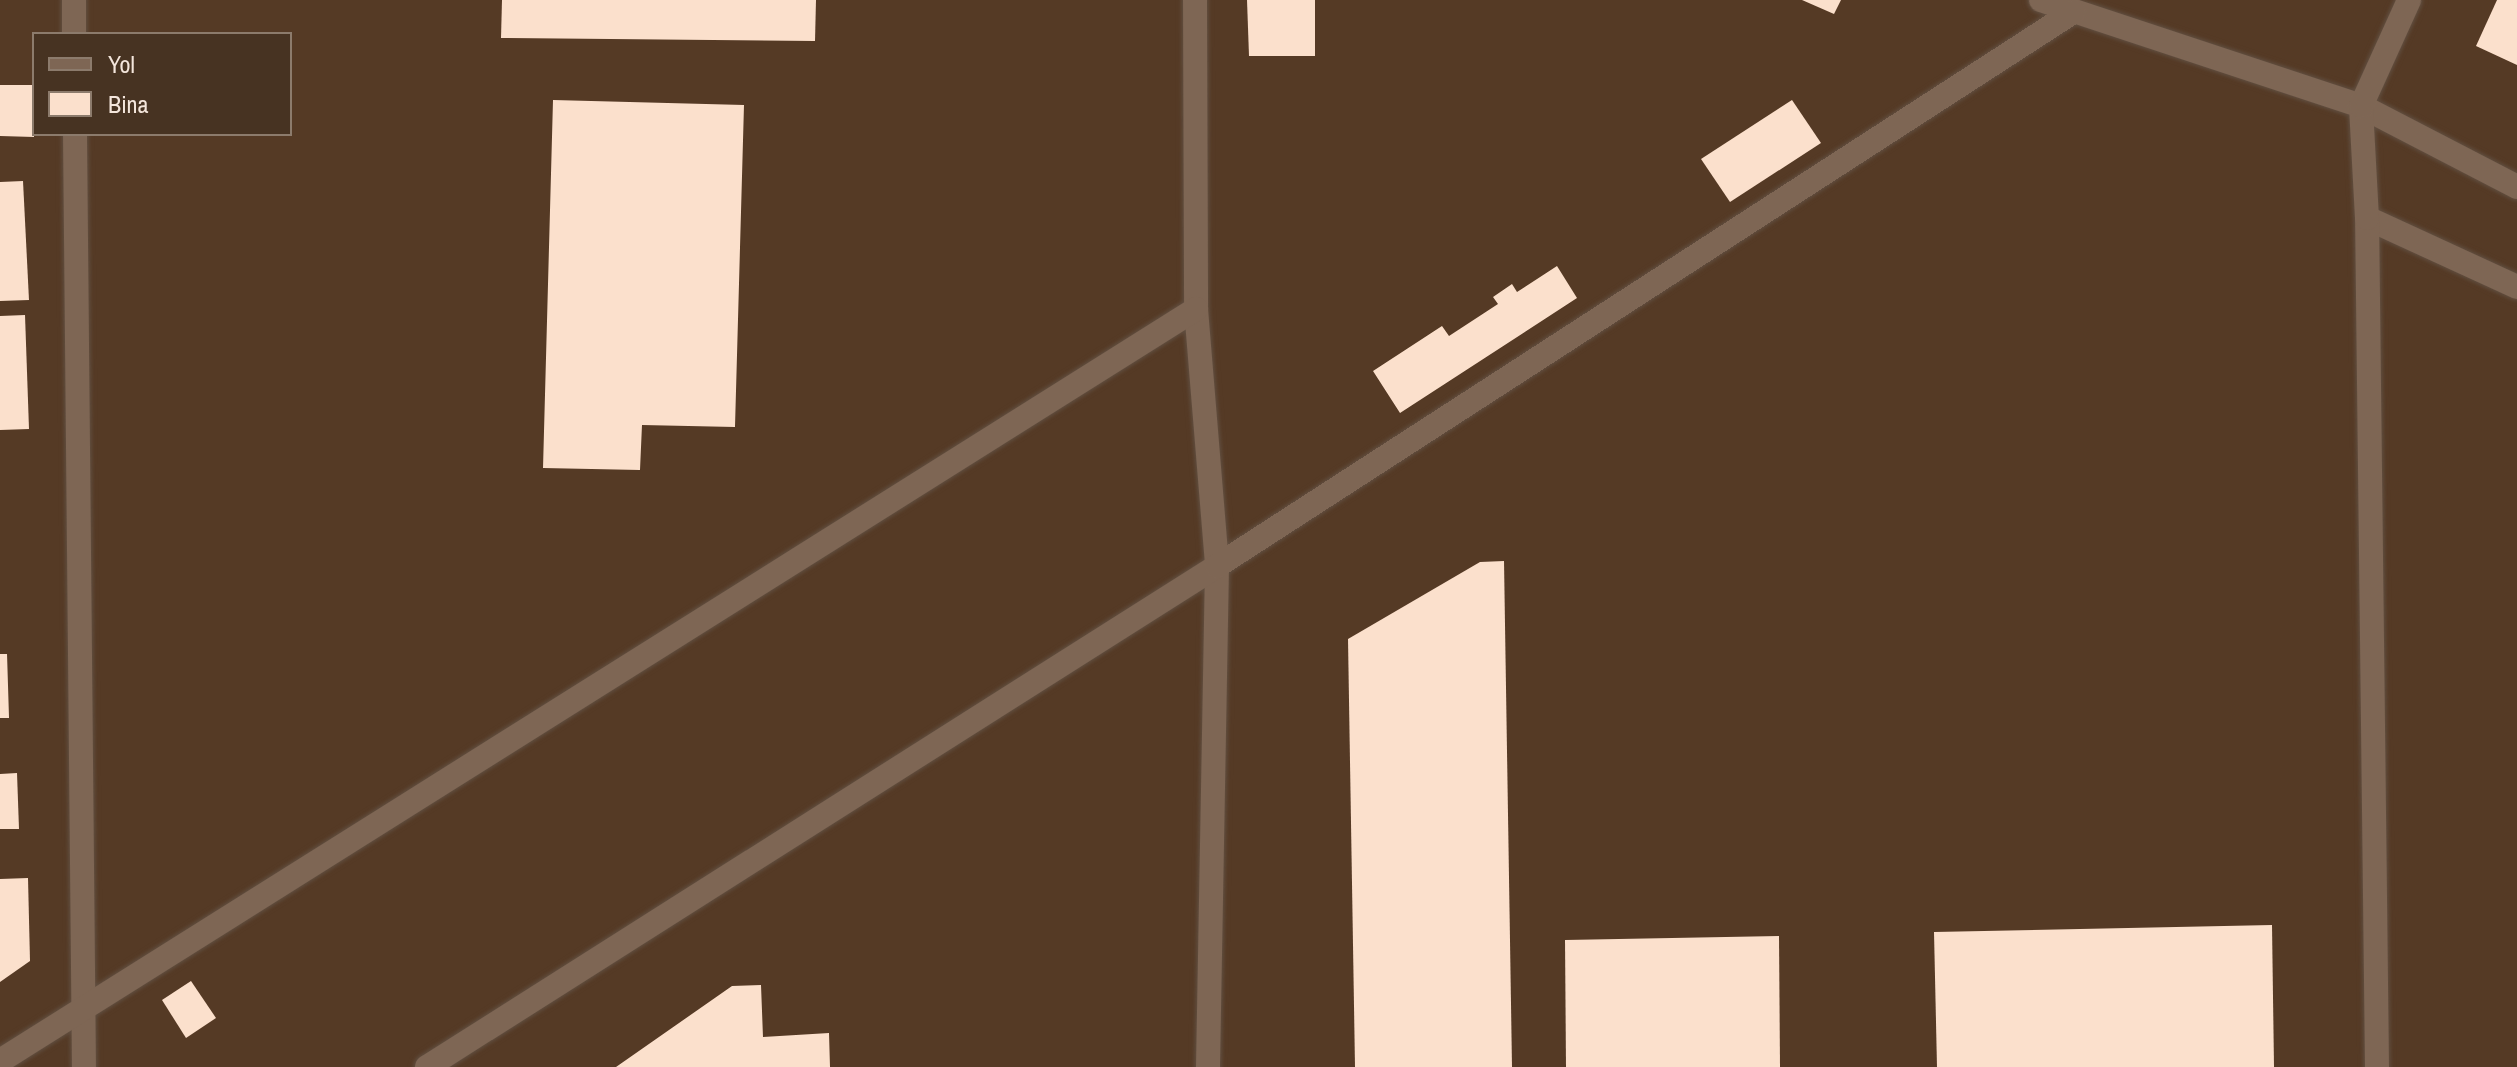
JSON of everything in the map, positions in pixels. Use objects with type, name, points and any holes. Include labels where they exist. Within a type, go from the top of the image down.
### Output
[{"type":"street","points":[[74,0],[74,32]]},
{"type":"street","points":[[1195,0],[1196,309],[1217,566],[1208,1067]]},
{"type":"street","points":[[2041,0],[2361,106],[2517,187]]},
{"type":"street","points":[[2377,1067],[2367,218],[2361,106],[2409,0]]},
{"type":"street","points":[[427,1067],[1217,566],[2073,12]]},
{"type":"street","points":[[75,136],[84,1067]]},
{"type":"street","points":[[2367,218],[2517,287]]},
{"type":"street","points":[[0,1061],[1196,309]]},
{"type":"shaded area","points":[[0,0],[2517,0],[2517,1067],[0,1067]]},
{"type":"building","points":[[502,0],[816,0],[815,41],[501,38]]},
{"type":"building","points":[[1247,0],[1315,0],[1315,56],[1249,56]]},
{"type":"building","points":[[1802,0],[1841,0],[1834,14]]},
{"type":"building","points":[[2497,0],[2517,0],[2517,65],[2476,46]]},
{"type":"building","points":[[0,85],[32,85],[34,137],[0,136]]},
{"type":"building","points":[[553,100],[744,105],[735,427],[642,425],[640,470],[543,468]]},
{"type":"building","points":[[1792,100],[1821,143],[1730,202],[1701,159]]},
{"type":"building","points":[[23,181],[29,300],[0,301],[0,182]]},
{"type":"building","points":[[1557,266],[1577,298],[1400,413],[1373,371],[1442,326],[1449,336],[1498,304],[1493,297],[1512,284],[1517,292]]},
{"type":"building","points":[[25,315],[29,429],[0,430],[0,316]]},
{"type":"building","points":[[1504,561],[1512,1067],[1355,1067],[1348,639],[1480,562]]},
{"type":"building","points":[[0,654],[7,654],[9,718],[0,718]]},
{"type":"building","points":[[17,773],[19,829],[0,829],[0,774]]},
{"type":"building","points":[[28,878],[30,961],[0,982],[0,879]]},
{"type":"building","points":[[2272,925],[2274,1067],[1937,1067],[1934,932]]},
{"type":"building","points":[[1779,936],[1780,1067],[1566,1067],[1565,940]]},
{"type":"building","points":[[191,981],[216,1018],[186,1038],[162,1000]]},
{"type":"building","points":[[761,985],[763,1037],[829,1033],[830,1067],[616,1067],[732,986]]}]
